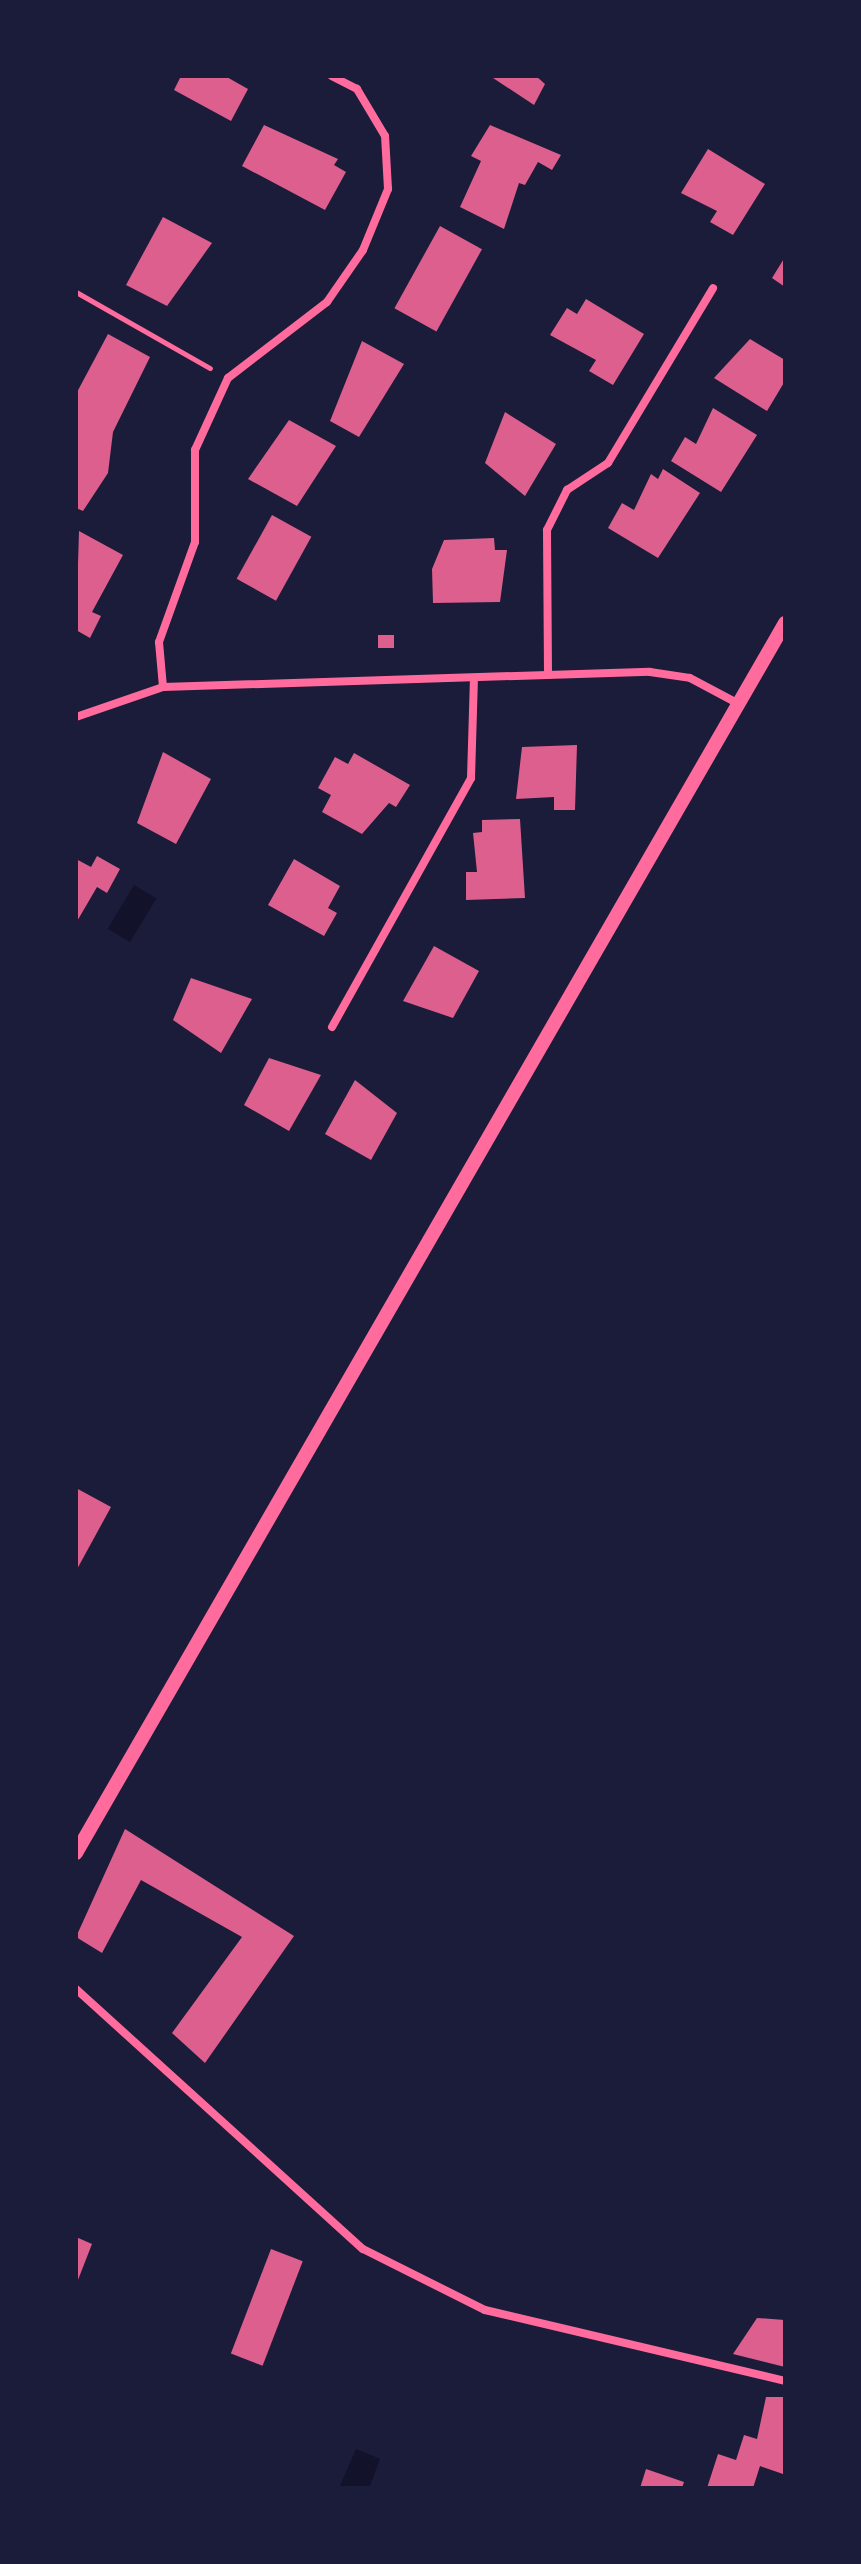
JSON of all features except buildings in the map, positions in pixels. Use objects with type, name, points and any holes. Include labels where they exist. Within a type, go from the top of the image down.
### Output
[{"type":"street","points":[[163,687],[159,642],[195,542],[195,450],[228,378],[327,302],[363,250],[388,189],[385,136],[357,89],[332,76]]},
{"type":"street","points":[[548,674],[547,530],[567,490],[608,463],[713,288]]},
{"type":"street","points":[[76,1853],[785,623]]},
{"type":"street","points":[[76,717],[163,687],[548,674],[650,672],[690,678],[737,703]]},
{"type":"street","points":[[332,1027],[471,778],[474,678]]},
{"type":"street","points":[[76,1989],[363,2249],[485,2310],[785,2381]]},
{"type":"path","points":[[76,292],[228,378]]},
{"type":"shaded area","points":[[134,885],[156,898],[130,942],[108,929]]},
{"type":"shaded area","points":[[356,2449],[380,2459],[369,2488],[339,2488]]}]
